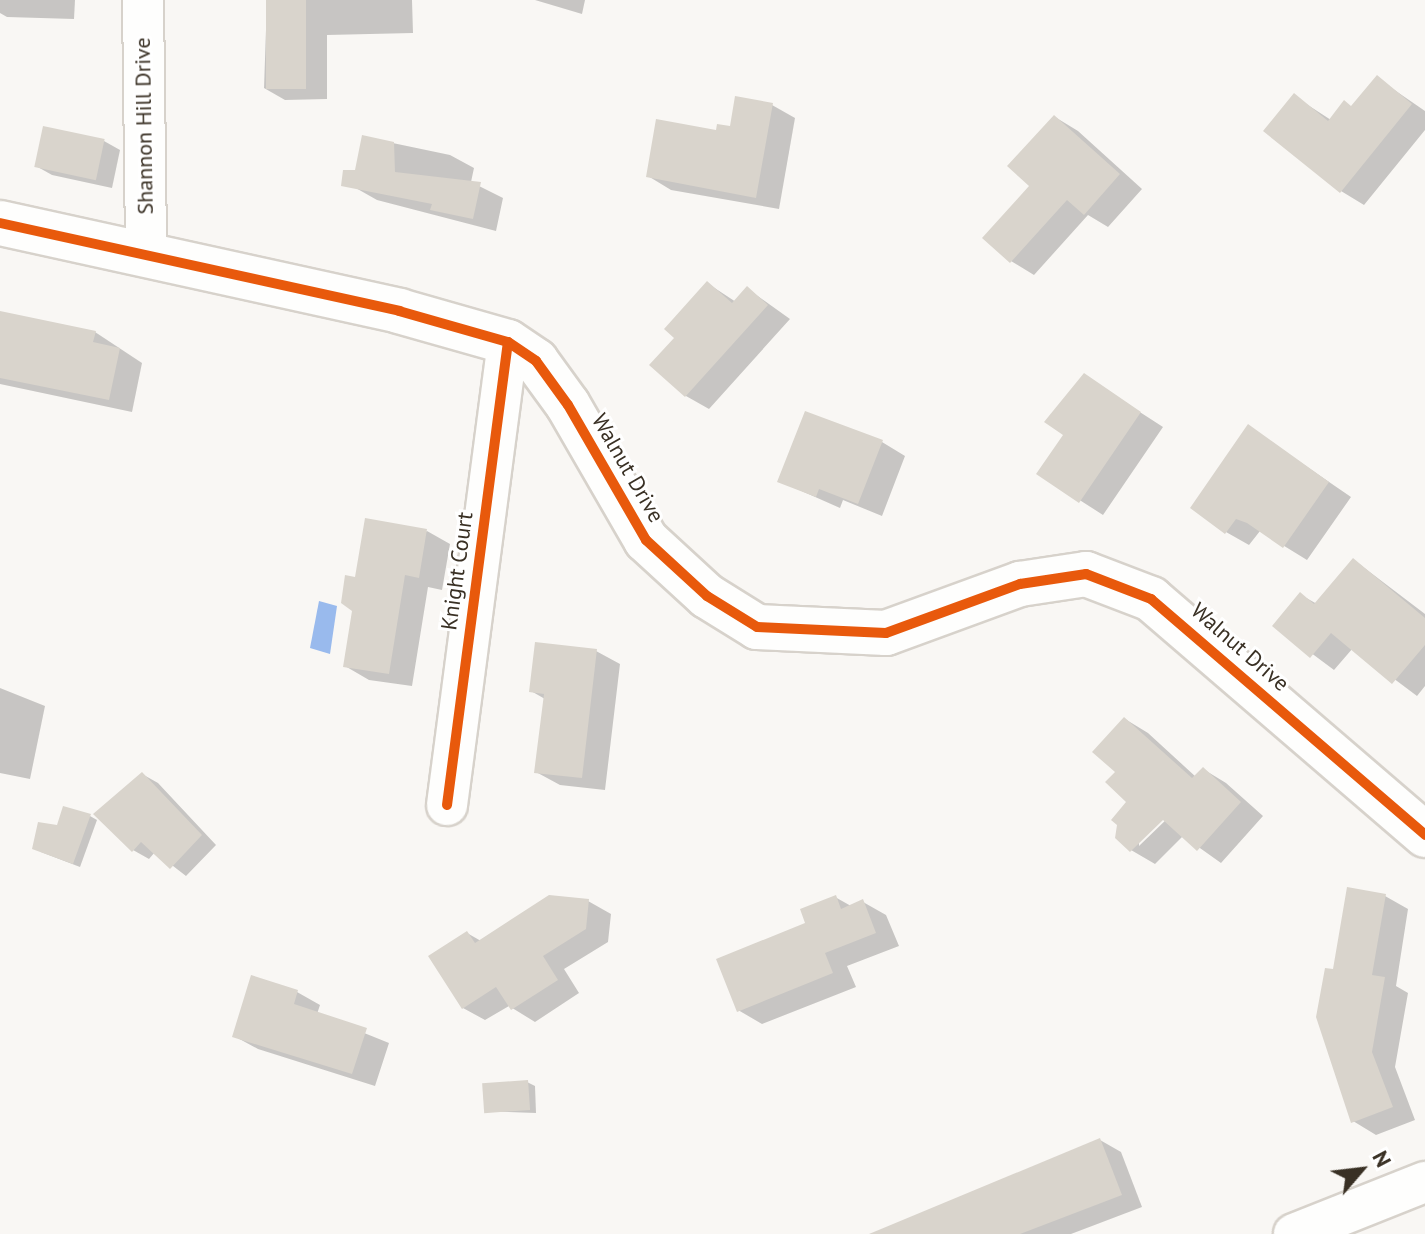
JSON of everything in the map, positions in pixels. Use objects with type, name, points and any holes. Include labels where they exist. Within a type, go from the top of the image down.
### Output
[{"type":"street","name":"Shannon Hill Drive","points":[[143,0],[146,252]]},
{"type":"street","name":"Walnut Drive","points":[[0,223],[146,252],[399,311],[508,342],[536,361],[568,405],[646,540],[707,596],[757,627],[886,633],[1020,584],[1086,574],[1151,599],[1185,624],[1425,835]]},
{"type":"street","name":"Knight Court","points":[[447,805],[508,342]]},
{"type":"street","points":[[1294,1234],[1425,1182]]},
{"type":"water","points":[[319,601],[337,606],[330,654],[310,648]]},
{"type":"building","points":[[266,0],[306,0],[306,89],[266,89]]},
{"type":"building","points":[[1377,75],[1412,104],[1340,193],[1263,131],[1294,93],[1328,121],[1344,100],[1351,106]]},
{"type":"building","points":[[735,96],[773,103],[756,198],[646,177],[656,119],[716,130],[717,124],[730,126]]},
{"type":"building","points":[[1054,115],[1120,174],[1084,215],[1067,200],[1010,263],[982,238],[1029,186],[1007,166]]},
{"type":"building","points":[[43,126],[105,139],[96,180],[34,167]]},
{"type":"building","points":[[362,135],[394,142],[395,172],[481,182],[473,219],[430,210],[432,204],[341,186],[343,170],[355,170]]},
{"type":"building","points":[[707,281],[732,303],[747,286],[768,305],[685,397],[649,365],[674,338],[664,329]]},
{"type":"building","points":[[0,311],[96,331],[93,342],[120,348],[109,400],[0,378]]},
{"type":"building","points":[[1084,373],[1141,412],[1079,503],[1036,474],[1063,435],[1044,422]]},
{"type":"building","points":[[805,411],[883,440],[858,504],[819,489],[816,497],[777,482]]},
{"type":"building","points":[[1248,424],[1329,482],[1283,548],[1236,519],[1225,534],[1190,508]]},
{"type":"building","points":[[365,518],[427,529],[419,578],[405,575],[389,674],[343,667],[352,611],[341,603],[345,575],[355,577]]},
{"type":"building","points":[[1353,558],[1425,618],[1425,645],[1392,684],[1331,633],[1310,658],[1272,626],[1300,592],[1314,604]]},
{"type":"building","points":[[535,642],[597,649],[582,778],[534,773],[544,694],[529,692]]},
{"type":"building","points":[[1124,717],[1192,778],[1203,767],[1241,802],[1197,851],[1163,820],[1130,852],[1115,838],[1117,825],[1111,820],[1126,802],[1105,782],[1115,772],[1092,752]]},
{"type":"building","points":[[142,772],[202,835],[170,869],[141,842],[132,852],[93,814]]},
{"type":"building","points":[[63,806],[91,814],[73,864],[32,849],[38,822],[57,825]]},
{"type":"building","points":[[1347,887],[1386,894],[1372,975],[1385,977],[1372,1052],[1393,1107],[1351,1123],[1316,1017],[1325,968],[1333,969]]},
{"type":"building","points":[[549,895],[589,899],[586,929],[543,956],[558,980],[511,1010],[496,987],[462,1009],[428,956],[467,931],[475,943]]},
{"type":"building","points":[[836,895],[841,909],[863,899],[876,933],[825,953],[833,973],[737,1012],[716,959],[805,923],[800,909]]},
{"type":"building","points":[[251,975],[298,990],[294,1004],[367,1028],[352,1074],[232,1037]]},
{"type":"building","points":[[528,1080],[530,1110],[484,1113],[482,1083]]},
{"type":"building","points":[[1100,1138],[1122,1195],[1020,1234],[869,1234]]},
{"type":"cycle path","points":[[0,223],[399,311],[508,342],[536,361],[568,405],[646,540],[707,596],[757,627],[886,633],[1020,584],[1086,574],[1151,599],[1425,835]]},
{"type":"cycle path","points":[[447,805],[508,342]]}]
